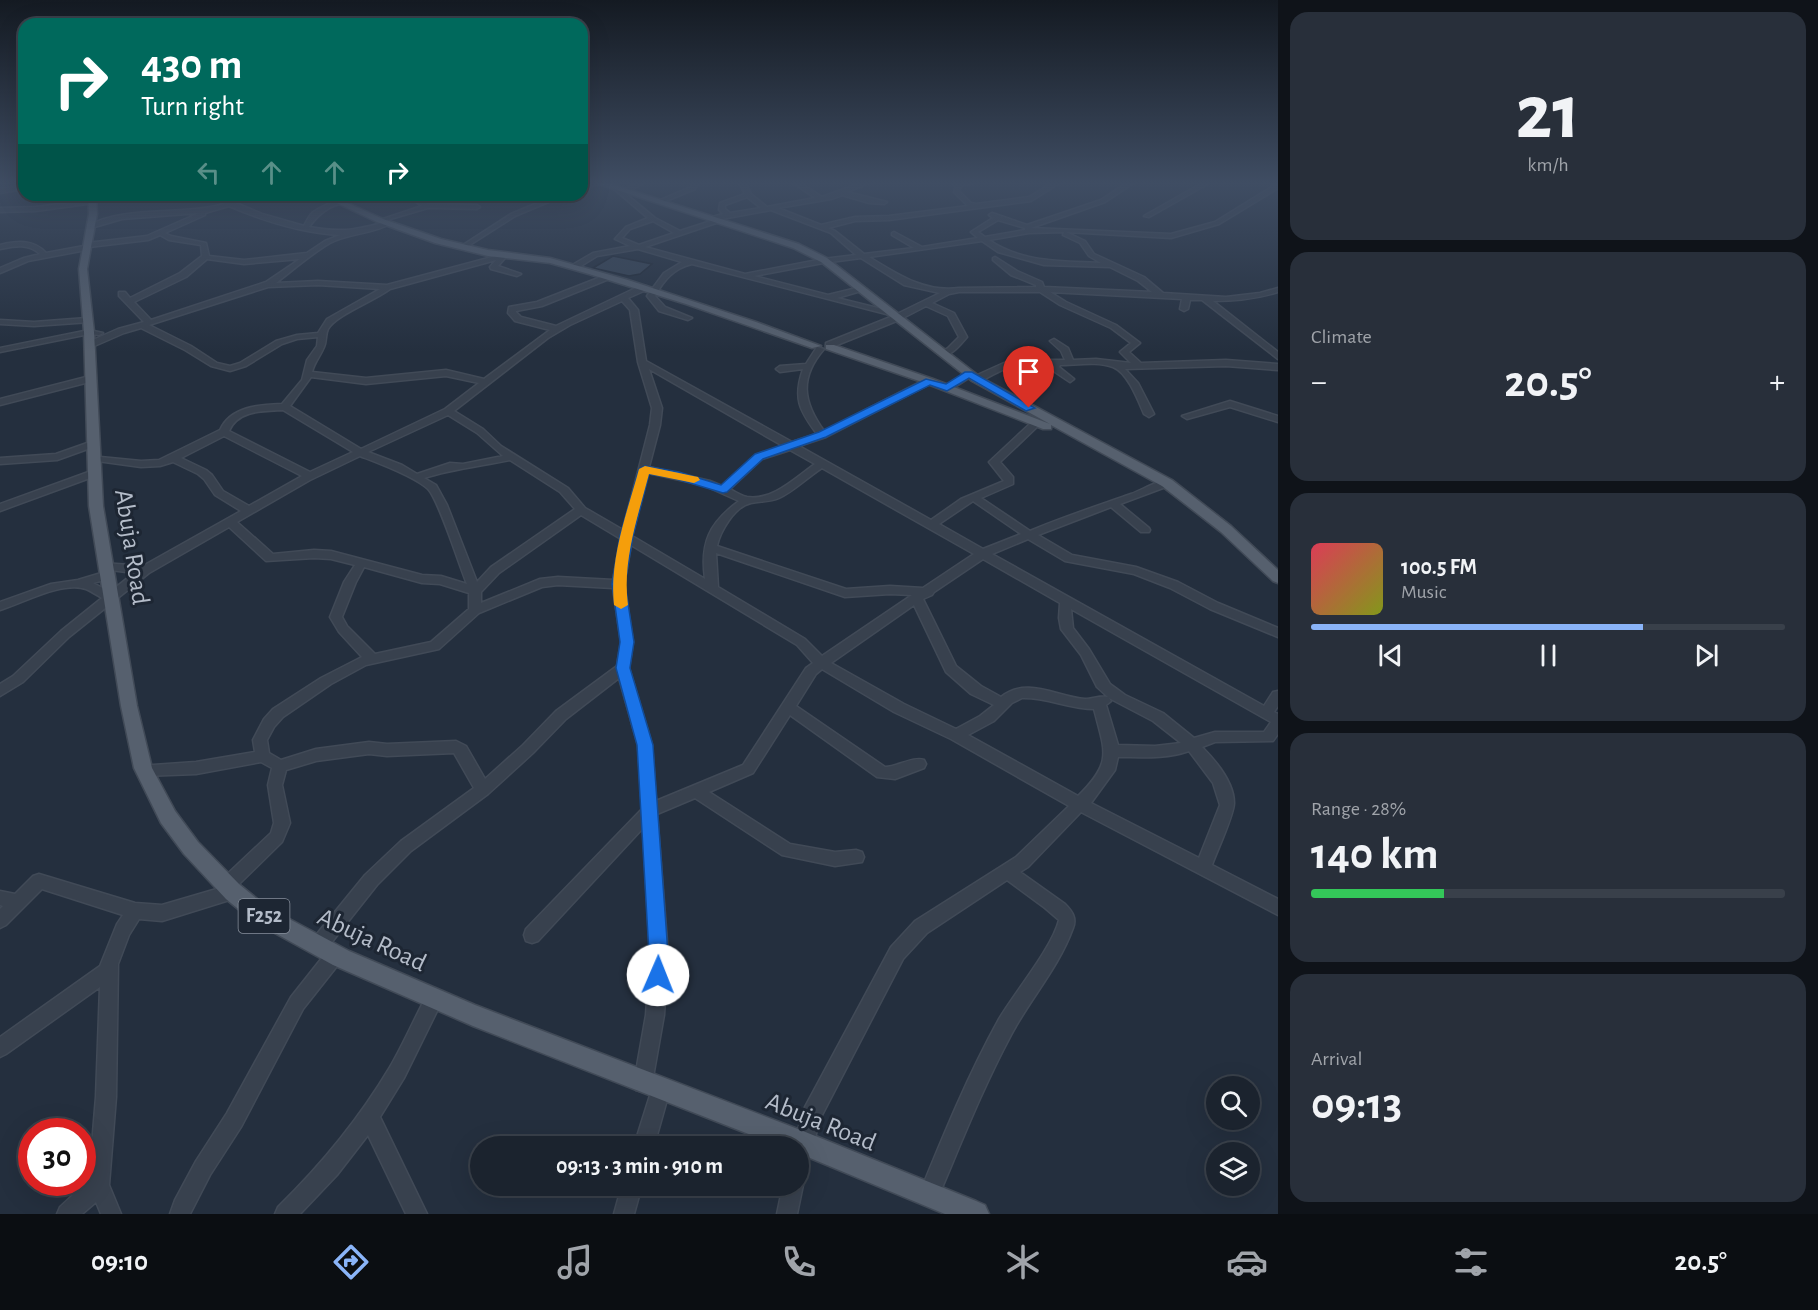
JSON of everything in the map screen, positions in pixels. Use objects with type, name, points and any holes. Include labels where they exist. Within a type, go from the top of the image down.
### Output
[{"type":"main road","name":"Abuja Road","points":[[88,239],[83,269],[96,506],[129,705],[144,770],[168,817],[191,848],[230,889],[260,914],[327,951],[434,999],[784,1136]]},
{"type":"main road","points":[[437,239],[504,256],[544,260],[573,267],[716,309],[802,341],[850,354],[929,381],[1036,423],[1100,444]]},
{"type":"main road","points":[[776,239],[796,246],[823,261],[973,376],[1167,483],[1226,529],[1278,578]]},
{"type":"main road","name":"Abuja Road","points":[[809,1145],[976,1214]]},
{"type":"street","points":[[0,271],[43,254],[62,239]]},
{"type":"street","points":[[111,239],[133,242],[145,239]]},
{"type":"street","points":[[173,239],[204,244],[206,257]]},
{"type":"street","points":[[324,239],[327,242]]},
{"type":"street","points":[[0,350],[88,332],[121,331],[265,286],[280,278],[327,242],[335,239]]},
{"type":"street","points":[[463,247],[476,239]]},
{"type":"street","points":[[618,239],[648,251],[893,316]]},
{"type":"street","points":[[573,267],[595,254],[639,248],[663,239]]},
{"type":"street","points":[[841,239],[863,256],[907,283],[947,292],[1042,289],[1160,294],[1231,300],[1265,295],[1278,290]]},
{"type":"street","points":[[903,239],[922,249]]},
{"type":"street","points":[[745,276],[823,261],[989,239]]},
{"type":"street","points":[[1076,239],[1083,242],[1091,255],[1142,279],[1160,294]]},
{"type":"street","points":[[983,240],[1000,251],[1051,264],[1066,262],[1109,265]]},
{"type":"street","points":[[1,245],[22,243],[33,246],[43,254]]},
{"type":"street","points":[[648,251],[673,268]]},
{"type":"street","points":[[206,257],[220,260],[265,261],[310,255]]},
{"type":"street","points":[[265,286],[318,283],[387,286],[504,256]]},
{"type":"street","points":[[504,256],[494,267],[517,274]]},
{"type":"street","points":[[129,301],[183,275],[206,257]]},
{"type":"street","points":[[1002,265],[1024,257]]},
{"type":"street","points":[[995,259],[1014,273],[1033,279],[1058,303],[1100,319],[1131,337],[1136,343],[1124,352],[1138,365]]},
{"type":"street","points":[[645,1136],[652,1086],[659,954],[650,851],[650,810],[645,745],[623,668],[627,642],[618,584],[657,408],[642,362],[647,309],[654,291],[673,268],[679,264],[693,263]]},
{"type":"street","points":[[557,329],[518,319],[512,313],[512,309],[538,304],[606,277]]},
{"type":"street","points":[[907,283],[911,295],[923,304],[951,315],[963,338],[951,350],[942,354]]},
{"type":"street","points":[[285,408],[308,374],[310,360],[321,346],[322,335],[330,321],[376,296],[387,286]]},
{"type":"street","points":[[0,691],[18,679],[65,634],[145,570],[310,476],[448,411],[557,329],[643,288]]},
{"type":"street","points":[[829,298],[858,289]]},
{"type":"street","points":[[823,435],[808,415],[802,397],[808,366],[814,353],[947,292]]},
{"type":"street","points":[[122,294],[155,334],[193,351],[205,362],[226,369],[242,364],[283,340],[303,334],[322,335]]},
{"type":"street","points":[[1184,309],[1187,301],[1185,296]]},
{"type":"street","points":[[623,297],[647,309],[662,309],[688,318]]},
{"type":"street","points":[[1204,298],[1278,356]]},
{"type":"street","points":[[0,322],[34,324],[88,332],[121,331]]},
{"type":"street","points":[[1054,341],[1065,350],[1070,362]]},
{"type":"street","points":[[642,362],[793,445],[1274,719]]},
{"type":"street","points":[[947,388],[973,376],[1004,366],[1023,363],[1096,362],[1138,365],[1226,363],[1278,367]]},
{"type":"street","points":[[1056,363],[1055,368],[1070,379]]},
{"type":"street","points":[[1116,364],[1134,383],[1149,414]]},
{"type":"street","points":[[780,369],[808,366]]},
{"type":"street","points":[[308,374],[366,381],[446,373],[486,382]]},
{"type":"street","points":[[0,402],[90,379]]},
{"type":"street","points":[[723,490],[759,456],[823,435],[929,381]]},
{"type":"street","points":[[1187,416],[1230,404],[1278,418]]},
{"type":"street","points":[[224,432],[226,423],[236,416],[259,409],[285,408],[361,453],[418,477],[432,487],[438,495],[475,591],[476,610]]},
{"type":"street","points":[[448,411],[480,431],[512,457],[564,490],[581,510],[801,642],[821,663],[899,708],[956,735],[1079,804],[1278,907]]},
{"type":"street","points":[[932,524],[973,497],[1009,482],[1008,477],[994,462],[1036,423]]},
{"type":"street","points":[[0,461],[57,457],[93,458],[146,464],[172,459],[224,432]]},
{"type":"street","points":[[224,432],[310,476]]},
{"type":"street","points":[[418,477],[450,466],[463,467],[512,457]]},
{"type":"street","points":[[0,507],[93,458]]},
{"type":"street","points":[[172,459],[202,472],[219,493],[249,511]]},
{"type":"street","points":[[645,469],[685,477],[746,500],[766,499],[777,495],[822,463]]},
{"type":"street","points":[[532,935],[650,810],[748,770],[811,671],[849,642],[984,554],[1088,511],[1167,483]]},
{"type":"street","points":[[973,497],[1029,535],[1069,558],[1136,571],[1174,585],[1214,606],[1278,633]]},
{"type":"street","points":[[712,587],[708,562],[709,547],[718,527],[746,500]]},
{"type":"street","points":[[1112,503],[1144,530]]},
{"type":"street","points":[[475,591],[495,570],[581,510]]},
{"type":"street","points":[[230,522],[270,558],[314,554],[331,555],[422,579],[441,580],[475,591]]},
{"type":"street","points":[[709,547],[845,593],[890,590],[928,591]]},
{"type":"street","points":[[362,562],[350,582],[336,617],[343,629],[372,659]]},
{"type":"street","points":[[76,584],[107,570],[145,570]]},
{"type":"street","points":[[262,756],[260,740],[269,723],[278,713],[326,681],[363,661],[435,646],[476,610],[547,581],[618,584]]},
{"type":"street","points":[[0,606],[76,584],[86,585],[112,597]]},
{"type":"street","points":[[916,599],[951,669],[976,690],[1003,704]]},
{"type":"street","points":[[1066,600],[1063,620],[1066,627],[1085,652],[1107,690],[1160,718],[1210,765],[1227,794],[1224,815],[1203,868]]},
{"type":"street","points":[[180,1214],[202,1168],[234,1120],[327,951],[387,864],[406,846],[483,790],[561,715],[623,668]]},
{"type":"street","points":[[956,735],[991,716],[1010,696],[1038,692],[1073,701],[1099,703],[1116,695]]},
{"type":"street","points":[[1112,751],[1155,752],[1175,750],[1215,737],[1268,737],[1278,696]]},
{"type":"street","points":[[805,1136],[812,1114],[897,953],[921,927],[1022,862],[1089,795],[1110,766],[1112,751],[1099,703]]},
{"type":"street","points":[[788,707],[882,773],[895,773],[919,764]]},
{"type":"street","points":[[144,770],[196,768],[262,756],[279,766],[316,755],[369,748],[387,750],[456,747],[461,750],[483,790]]},
{"type":"street","points":[[0,920],[39,881],[135,911],[162,913],[230,889],[277,837],[282,823],[275,785],[279,766]]},
{"type":"street","points":[[696,791],[787,850],[835,859],[856,858]]},
{"type":"street","points":[[929,1195],[1004,1026],[1058,941],[1068,921],[1055,906],[1007,872]]},
{"type":"street","points":[[0,898],[18,902]]},
{"type":"street","points":[[111,1214],[99,1185],[106,1096],[109,970],[123,930],[135,911]]},
{"type":"street","points":[[0,1048],[109,970]]},
{"type":"street","points":[[285,1214],[311,1190],[358,1133],[393,1080],[434,999]]},
{"type":"street","points":[[369,1116],[417,1214]]},
{"type":"street","points":[[67,1214],[99,1185]]},
{"type":"street","points":[[624,1214],[629,1196]]},
{"type":"street","points":[[787,1214],[791,1196]]},
{"type":"building","points":[[613,256],[652,264],[640,274],[629,276],[593,268]]},
{"type":"slow traffic","points":[[621,605],[618,584],[627,536],[645,469],[694,480]]},
{"type":"route","points":[[658,975],[659,954],[650,851],[650,810],[645,745],[623,668],[627,642],[618,584],[627,536],[645,469],[706,483],[723,490],[759,456],[823,435],[929,381],[947,388],[969,374],[1029,408]]}]
